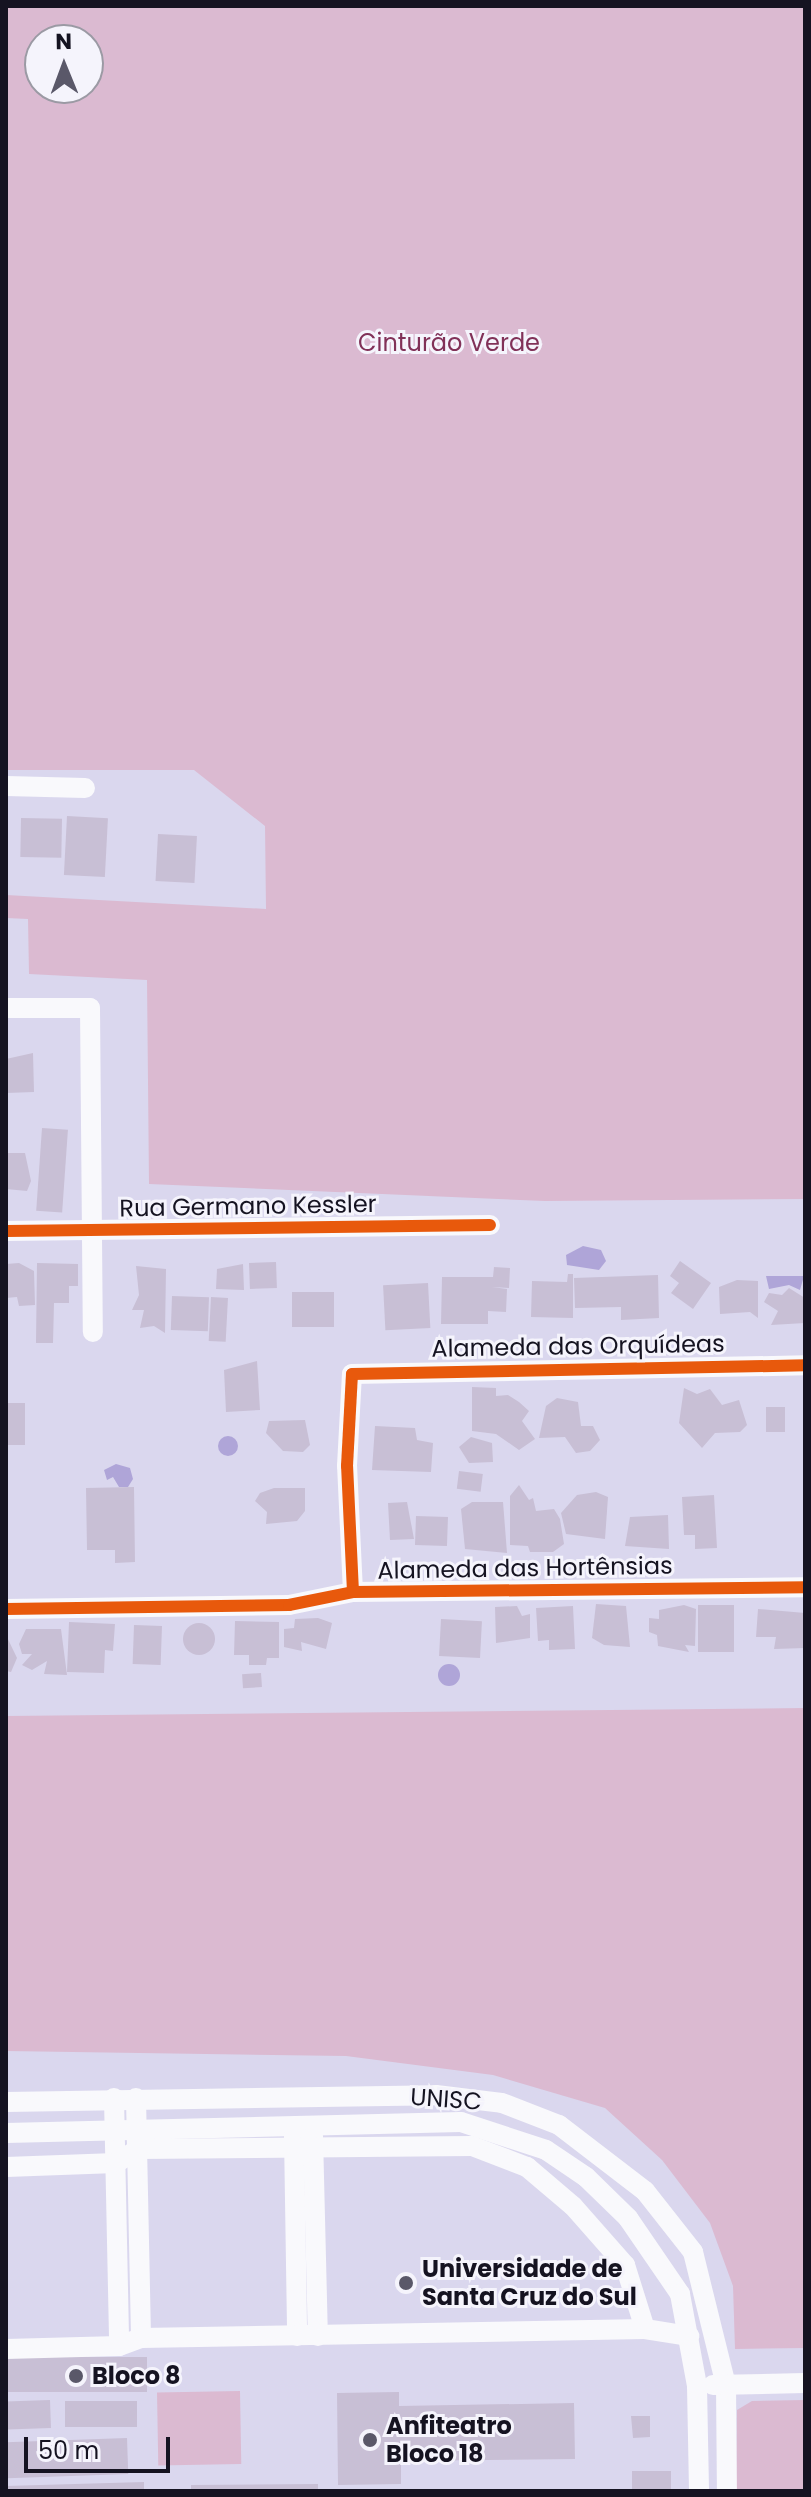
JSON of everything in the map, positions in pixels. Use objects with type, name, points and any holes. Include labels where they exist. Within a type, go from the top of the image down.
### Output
[{"type":"street","points":[[6,786],[85,788]]},
{"type":"street","points":[[6,1008],[90,1008],[93,1332]]},
{"type":"street","name":"Rua Germano Kessler","points":[[6,1231],[490,1225]]},
{"type":"street","name":"Alameda das Orquídeas","points":[[353,1592],[347,1466],[352,1374],[805,1365]]},
{"type":"street","name":"Alameda das Hortênsias","points":[[6,1609],[289,1605],[353,1592],[805,1587]]},
{"type":"street","name":"UNISC","points":[[6,2102],[436,2095],[502,2103],[559,2125],[645,2191],[693,2252],[726,2385],[727,2491]]},
{"type":"street","points":[[303,2097],[318,2336]]},
{"type":"street","points":[[114,2098],[119,2346]]},
{"type":"street","points":[[136,2098],[141,2338]]},
{"type":"street","name":"UNISC","points":[[6,2133],[114,2130],[137,2139],[304,2137],[461,2122],[546,2150],[586,2177],[659,2257],[680,2294],[697,2386],[699,2491]]},
{"type":"street","points":[[304,2137],[472,2146],[527,2167],[555,2188],[625,2265],[645,2329]]},
{"type":"street","points":[[297,2336],[304,2137]]},
{"type":"street","points":[[6,2167],[116,2163],[137,2139]]},
{"type":"street","points":[[117,2200],[138,2192]]},
{"type":"street","points":[[118,2238],[139,2230]]},
{"type":"street","points":[[118,2277],[140,2267]]},
{"type":"street","points":[[118,2314],[140,2303]]},
{"type":"street","points":[[6,2349],[119,2346],[141,2338],[645,2329],[689,2336]]},
{"type":"street","points":[[697,2386],[805,2383]]},
{"type":"green space","name":"Cinturão Verde","points":[[6,6],[805,6],[805,1199],[545,1201],[149,1184],[147,980],[29,974],[28,919],[6,918],[6,895],[266,909],[265,826],[194,770],[6,770]]},
{"type":"green space","points":[[805,1708],[805,2348],[735,2349],[733,2286],[710,2223],[662,2160],[605,2108],[493,2075],[346,2056],[6,2051],[6,1716]]},
{"type":"green space","points":[[240,2391],[241,2464],[158,2465],[157,2392]]},
{"type":"green space","points":[[805,2400],[805,2491],[736,2491],[737,2410],[752,2401]]},
{"type":"shaded area","points":[[583,1246],[601,1250],[606,1261],[599,1270],[567,1265],[566,1255]]},
{"type":"shaded area","points":[[766,1276],[804,1276],[800,1290],[789,1285],[769,1289]]},
{"type":"shaded area","points":[[228,1436],[235,1439],[238,1446],[235,1453],[228,1456],[221,1453],[218,1446],[221,1439]]},
{"type":"shaded area","points":[[116,1464],[130,1468],[133,1479],[128,1487],[119,1487],[113,1477],[107,1480],[104,1470]]},
{"type":"shaded area","points":[[449,1664],[457,1667],[460,1675],[457,1683],[449,1686],[441,1683],[438,1675],[441,1667]]},
{"type":"building","points":[[67,816],[108,818],[105,877],[64,875]]},
{"type":"building","points":[[21,818],[62,819],[61,858],[20,857]]},
{"type":"building","points":[[158,834],[197,836],[194,883],[156,881]]},
{"type":"building","points":[[33,1053],[34,1092],[6,1093],[6,1059]]},
{"type":"building","points":[[42,1128],[68,1130],[62,1213],[36,1211]]},
{"type":"building","points":[[6,1153],[25,1153],[31,1181],[27,1191],[6,1189]]},
{"type":"building","points":[[680,1261],[711,1283],[693,1309],[671,1293],[679,1283],[670,1276]]},
{"type":"building","points":[[276,1262],[277,1288],[250,1289],[249,1263]]},
{"type":"building","points":[[19,1263],[34,1271],[35,1305],[19,1306],[17,1297],[6,1298],[6,1264]]},
{"type":"building","points":[[37,1263],[78,1264],[78,1286],[69,1286],[69,1303],[54,1303],[53,1343],[36,1343]]},
{"type":"building","points":[[243,1264],[244,1290],[216,1289],[217,1269]]},
{"type":"building","points":[[136,1266],[166,1269],[165,1333],[154,1326],[140,1328],[144,1310],[132,1310],[139,1295]]},
{"type":"building","points":[[494,1267],[510,1268],[509,1288],[492,1287],[507,1289],[506,1312],[488,1311],[488,1324],[441,1324],[442,1277],[493,1277]]},
{"type":"building","points":[[568,1274],[573,1274],[573,1318],[531,1317],[532,1281],[567,1282]]},
{"type":"building","points":[[658,1275],[659,1318],[621,1320],[621,1307],[575,1308],[574,1278]]},
{"type":"building","points":[[737,1280],[758,1281],[758,1318],[750,1312],[720,1314],[719,1287]]},
{"type":"building","points":[[428,1283],[430,1328],[385,1330],[383,1285]]},
{"type":"building","points":[[789,1288],[805,1298],[805,1323],[771,1325],[778,1311],[764,1302],[769,1293],[782,1295]]},
{"type":"building","points":[[292,1292],[334,1292],[334,1327],[292,1327]]},
{"type":"building","points":[[172,1296],[209,1297],[208,1331],[171,1330]]},
{"type":"building","points":[[211,1297],[228,1298],[226,1342],[209,1341]]},
{"type":"building","points":[[257,1361],[260,1410],[226,1412],[224,1370]]},
{"type":"building","points":[[472,1387],[496,1388],[496,1396],[508,1395],[519,1402],[529,1411],[522,1421],[535,1439],[519,1450],[496,1434],[472,1431]]},
{"type":"building","points":[[684,1388],[697,1394],[710,1389],[722,1405],[739,1400],[747,1425],[740,1432],[715,1433],[702,1448],[679,1423]]},
{"type":"building","points":[[557,1398],[578,1402],[581,1426],[593,1426],[600,1440],[590,1451],[576,1453],[565,1437],[539,1438],[546,1406]]},
{"type":"building","points":[[6,1403],[25,1403],[25,1445],[6,1445]]},
{"type":"building","points":[[766,1407],[785,1407],[785,1432],[766,1432]]},
{"type":"building","points":[[305,1420],[310,1445],[303,1452],[283,1451],[266,1433],[269,1421]]},
{"type":"building","points":[[375,1426],[415,1428],[417,1440],[433,1443],[431,1472],[372,1470]]},
{"type":"building","points":[[471,1437],[492,1443],[493,1462],[469,1463],[459,1447]]},
{"type":"building","points":[[459,1471],[483,1474],[481,1492],[457,1489]]},
{"type":"building","points":[[519,1485],[529,1500],[533,1498],[536,1511],[554,1509],[560,1519],[564,1544],[553,1552],[530,1552],[528,1546],[510,1545],[510,1496]]},
{"type":"building","points":[[134,1487],[135,1562],[115,1563],[115,1550],[87,1550],[86,1488]]},
{"type":"building","points":[[274,1488],[305,1488],[305,1511],[297,1521],[266,1524],[267,1512],[255,1501],[260,1493]]},
{"type":"building","points":[[596,1492],[608,1497],[605,1539],[566,1534],[561,1513],[577,1495]]},
{"type":"building","points":[[714,1495],[717,1548],[695,1549],[695,1535],[684,1535],[682,1497]]},
{"type":"building","points":[[407,1502],[414,1539],[390,1540],[388,1503]]},
{"type":"building","points":[[472,1502],[503,1502],[507,1553],[465,1549],[461,1509]]},
{"type":"building","points":[[668,1515],[669,1549],[625,1546],[630,1517]]},
{"type":"building","points":[[416,1516],[448,1517],[447,1546],[415,1545]]},
{"type":"building","points":[[596,1604],[626,1606],[630,1647],[604,1645],[592,1638]]},
{"type":"building","points":[[684,1605],[696,1609],[695,1646],[685,1645],[689,1652],[658,1646],[657,1635],[649,1632],[649,1618],[659,1619],[659,1610]]},
{"type":"building","points":[[698,1605],[734,1605],[734,1652],[698,1652]]},
{"type":"building","points":[[517,1606],[522,1616],[530,1614],[530,1638],[496,1643],[495,1607]]},
{"type":"building","points":[[573,1606],[575,1649],[549,1650],[549,1640],[538,1641],[536,1608]]},
{"type":"building","points":[[758,1609],[805,1613],[805,1648],[774,1649],[776,1637],[756,1637]]},
{"type":"building","points":[[318,1618],[332,1623],[326,1649],[301,1642],[302,1651],[284,1647],[284,1629],[294,1628],[295,1619]]},
{"type":"building","points":[[441,1619],[482,1621],[480,1658],[439,1656]]},
{"type":"building","points":[[235,1621],[279,1622],[279,1658],[267,1658],[266,1665],[249,1665],[249,1655],[234,1655]]},
{"type":"building","points":[[69,1622],[115,1624],[113,1651],[105,1650],[104,1673],[67,1672]]},
{"type":"building","points":[[199,1623],[210,1628],[215,1639],[210,1650],[199,1655],[188,1650],[183,1639],[188,1628]]},
{"type":"building","points":[[134,1625],[162,1626],[161,1665],[133,1664]]},
{"type":"building","points":[[26,1629],[61,1629],[67,1675],[44,1674],[47,1661],[32,1670],[22,1665],[32,1654],[22,1654],[19,1644]]},
{"type":"building","points":[[6,1635],[17,1658],[11,1672],[6,1671]]},
{"type":"building","points":[[261,1673],[262,1687],[243,1688],[242,1674]]},
{"type":"building","name":"Bloco 8","points":[[6,2357],[147,2357],[147,2392],[6,2392]]},
{"type":"building","points":[[399,2392],[399,2406],[574,2403],[575,2459],[401,2461],[401,2484],[338,2485],[337,2393]]},
{"type":"building","points":[[50,2400],[51,2428],[7,2430],[6,2402]]},
{"type":"building","points":[[65,2401],[137,2401],[137,2427],[65,2427]]},
{"type":"building","points":[[631,2416],[650,2416],[650,2437],[633,2438]]},
{"type":"building","points":[[127,2438],[128,2474],[7,2478],[6,2442]]},
{"type":"building","points":[[632,2471],[671,2471],[671,2491],[632,2491]]},
{"type":"building","points":[[144,2482],[144,2491],[6,2491],[6,2486]]},
{"type":"building","points":[[318,2484],[318,2491],[191,2491],[191,2485]]},
{"type":"cycle path","points":[[6,1231],[490,1225]]},
{"type":"cycle path","points":[[353,1592],[347,1466],[352,1374],[805,1365]]},
{"type":"cycle path","points":[[6,1609],[289,1605],[353,1592],[805,1587]]},
{"type":"place","name":"Universidade de Santa Cruz do Sul","points":[[406,2283]]},
{"type":"place","name":"Bloco 8","points":[[76,2376]]},
{"type":"place","name":"Anfiteatro Bloco 18","points":[[370,2440]]}]
